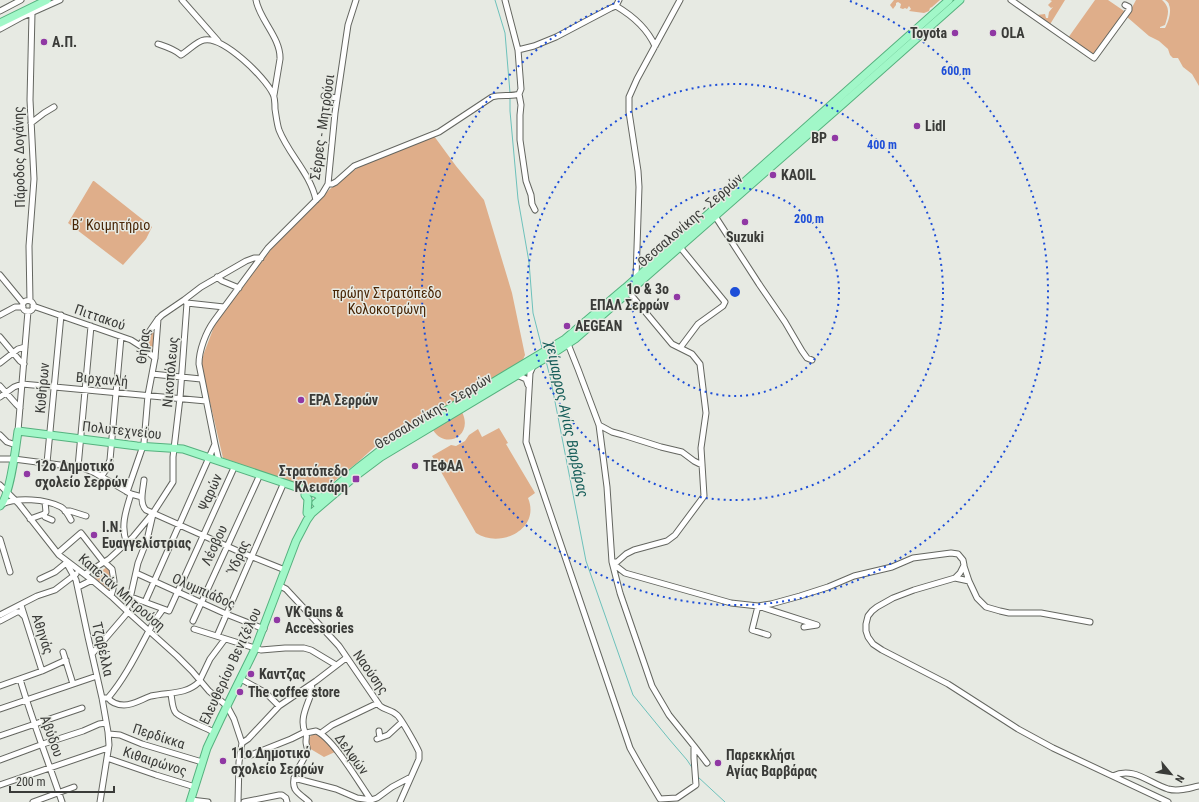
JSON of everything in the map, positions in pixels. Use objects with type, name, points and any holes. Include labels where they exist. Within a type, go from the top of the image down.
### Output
[{"type":"main road","points":[[0,23],[47,0]]},
{"type":"main road","name":"Θεσσαλονίκης - Σερρών","points":[[628,291],[636,278],[949,0]]},
{"type":"main road","name":"Θεσσαλονίκης - Σερρών","points":[[322,501],[333,488],[372,456],[389,445],[557,348],[568,344],[960,0]]},
{"type":"main road","name":"Θεσσαλονίκης - Σερρών","points":[[557,348],[566,339],[592,323]]},
{"type":"main road","name":"Θεσσαλονίκης - Σερρών","points":[[322,501],[380,457],[517,375],[535,362]]},
{"type":"main road","points":[[1,505],[7,491],[18,431]]},
{"type":"main road","name":"Πολυτεχνείου","points":[[18,431],[112,443],[187,450],[312,492],[322,501]]},
{"type":"main road","name":"Πολυτεχνείου","points":[[220,462],[233,470],[322,501]]},
{"type":"main road","points":[[312,492],[324,492],[333,488]]},
{"type":"main road","points":[[305,495],[308,499],[307,513]]},
{"type":"main road","name":"Ελευθερίου Βενιζέλου","points":[[296,541],[298,532],[307,513],[322,501]]},
{"type":"main road","name":"Ελευθερίου Βενιζέλου","points":[[191,801],[202,762],[214,732],[264,629],[296,541],[309,517],[322,501]]},
{"type":"street","points":[[0,11],[21,0]]},
{"type":"street","points":[[0,29],[60,0]]},
{"type":"street","points":[[182,0],[218,42]]},
{"type":"street","points":[[256,0],[259,10],[271,31],[280,53],[274,95],[279,129],[287,145],[310,181],[316,200]]},
{"type":"street","name":"Σέρρες - Μητρούσι","points":[[220,462],[198,364],[200,353],[210,327],[253,268],[272,244],[316,200],[328,184],[335,113],[348,25],[356,0]]},
{"type":"street","points":[[505,0],[518,50],[521,90],[518,95],[521,105],[520,140],[526,181],[535,210]]},
{"type":"street","points":[[518,50],[534,46],[556,37],[616,6],[619,0]]},
{"type":"street","points":[[636,278],[639,187],[628,103],[630,92],[680,0]]},
{"type":"street","points":[[1011,0],[1094,58],[1129,10],[1129,7],[1125,5]]},
{"type":"street","points":[[616,6],[630,15],[647,31],[655,46]]},
{"type":"street","name":"Πάροδος Δογάνης","points":[[30,301],[29,246],[34,179],[30,100],[32,13]]},
{"type":"street","points":[[158,44],[172,49],[181,55],[201,40],[218,42],[248,63],[270,88],[274,95]]},
{"type":"street","points":[[328,184],[336,182],[354,166],[439,132],[492,97],[518,95]]},
{"type":"street","points":[[324,96],[337,98]]},
{"type":"street","points":[[31,124],[54,107]]},
{"type":"street","points":[[715,216],[785,322],[802,352],[807,358],[812,360]]},
{"type":"street","points":[[680,247],[725,302],[723,306],[696,325],[680,348]]},
{"type":"street","points":[[140,345],[162,315],[186,301],[191,294],[217,277],[246,261],[254,258],[261,258]]},
{"type":"street","points":[[246,261],[252,263],[254,266],[253,268]]},
{"type":"street","points":[[0,275],[23,305],[25,310],[28,311]]},
{"type":"street","points":[[217,277],[222,281],[238,288]]},
{"type":"street","points":[[612,562],[617,562],[626,554],[634,550],[667,541],[675,535],[703,496],[701,448],[706,413],[701,365],[699,360],[694,356],[672,344],[628,291]]},
{"type":"street","points":[[0,316],[15,307],[23,305],[26,301],[30,301],[34,306],[28,311]]},
{"type":"street","points":[[186,301],[224,307]]},
{"type":"street","name":"Νικοπόλεως","points":[[153,513],[173,482],[173,460],[182,377],[186,301]]},
{"type":"street","name":"Πιττακού","points":[[34,306],[131,340],[140,345],[155,358]]},
{"type":"street","points":[[18,431],[28,311]]},
{"type":"street","name":"Κυθήρων","points":[[47,464],[61,315]]},
{"type":"street","name":"Θήρας","points":[[127,543],[124,532],[124,523],[129,493],[143,446],[148,395],[155,358],[158,319]]},
{"type":"street","points":[[78,467],[91,326]]},
{"type":"street","points":[[0,337],[20,362],[24,364]]},
{"type":"street","points":[[101,477],[109,464],[122,337]]},
{"type":"street","points":[[568,344],[599,425],[607,487],[612,562],[620,594],[652,686],[668,715],[707,763]]},
{"type":"street","points":[[0,363],[18,349],[25,347]]},
{"type":"street","points":[[535,362],[531,371],[526,442],[621,724],[632,752],[660,799],[677,798],[696,785],[694,773],[694,746]]},
{"type":"street","points":[[152,374],[201,379]]},
{"type":"street","points":[[517,375],[526,379],[529,390]]},
{"type":"street","points":[[0,397],[16,386],[22,384]]},
{"type":"street","name":"Βιρχανλή","points":[[22,384],[206,401]]},
{"type":"street","points":[[0,386],[20,408]]},
{"type":"street","points":[[599,425],[612,432],[624,434],[661,448],[682,452],[694,462],[702,465]]},
{"type":"street","points":[[0,435],[7,442],[16,445]]},
{"type":"street","points":[[145,602],[215,444]]},
{"type":"street","points":[[0,458],[78,467],[89,470],[129,493],[142,497]]},
{"type":"street","name":"Ψαρών","points":[[105,698],[114,690],[149,631],[178,592],[233,470]]},
{"type":"street","name":"Λέσβου","points":[[193,621],[258,479]]},
{"type":"street","points":[[144,480],[142,497],[144,508],[203,536],[285,570]]},
{"type":"street","name":"Καπετάν Μητρούση","points":[[0,485],[15,500],[63,558],[111,596],[182,661],[209,691],[227,706]]},
{"type":"street","name":"Ύδρας","points":[[217,636],[282,487]]},
{"type":"street","points":[[1,505],[15,500],[45,502],[86,516]]},
{"type":"street","points":[[44,514],[46,512],[45,502]]},
{"type":"street","points":[[63,509],[71,520]]},
{"type":"street","points":[[85,574],[104,563],[127,543],[153,513]]},
{"type":"street","points":[[92,654],[127,611],[140,558],[148,537],[153,513]]},
{"type":"street","points":[[30,519],[44,514]]},
{"type":"street","points":[[44,514],[45,517],[52,520]]},
{"type":"street","points":[[58,553],[81,533],[104,563],[111,568],[114,586],[111,596]]},
{"type":"street","points":[[0,539],[10,572]]},
{"type":"street","points":[[758,606],[800,596],[828,587],[854,576],[892,567],[913,558],[955,553],[963,560],[969,581],[977,598],[986,607],[1004,612],[1041,613],[1090,622]]},
{"type":"street","name":"Τζαβέλλα","points":[[63,558],[74,575],[78,587],[97,676],[105,698],[106,723],[109,734],[100,802]]},
{"type":"street","points":[[612,562],[625,572],[731,603],[758,606],[817,625],[804,627]]},
{"type":"street","points":[[40,579],[55,572],[66,563]]},
{"type":"street","points":[[955,578],[960,573],[964,565]]},
{"type":"street","points":[[0,615],[37,596],[55,590],[80,571]]},
{"type":"street","name":"Ολυμπιάδος","points":[[136,573],[226,614],[264,629]]},
{"type":"street","points":[[969,581],[955,578],[914,590],[893,598],[876,607],[868,616],[866,624],[868,637],[873,644],[882,650],[948,684],[1018,729],[1059,751],[1168,802]]},
{"type":"street","points":[[78,587],[92,580]]},
{"type":"street","name":"Ναούσης","points":[[280,586],[286,589],[338,645],[378,703],[383,708],[397,714],[418,750],[418,761],[409,778],[400,802]]},
{"type":"street","points":[[131,597],[166,610]]},
{"type":"street","name":"Αθηνάς","points":[[21,605],[42,671]]},
{"type":"street","points":[[758,606],[752,630],[768,635]]},
{"type":"street","points":[[0,621],[17,612],[20,612],[25,617]]},
{"type":"street","points":[[194,628],[255,649],[304,648],[311,650],[336,665]]},
{"type":"street","points":[[105,698],[114,703],[129,705],[149,697],[186,690],[196,685],[200,680],[210,659],[225,639]]},
{"type":"street","points":[[63,652],[73,684]]},
{"type":"street","points":[[242,743],[248,739],[279,706],[346,658]]},
{"type":"street","points":[[0,686],[42,671],[66,660]]},
{"type":"street","points":[[0,709],[97,676]]},
{"type":"street","name":"Αβύδου","points":[[20,679],[34,725],[62,802]]},
{"type":"street","points":[[241,679],[263,691],[279,706]]},
{"type":"street","points":[[309,802],[296,790],[294,778],[307,750],[306,733],[303,727],[303,720],[307,704],[313,690],[311,684]]},
{"type":"street","points":[[171,694],[176,713],[214,732]]},
{"type":"street","points":[[321,733],[332,725],[378,703]]},
{"type":"street","points":[[227,706],[232,714],[242,743],[240,754],[238,802]]},
{"type":"street","points":[[0,736],[82,708]]},
{"type":"street","points":[[379,731],[378,738],[388,735],[402,722]]},
{"type":"street","points":[[0,760],[99,724],[106,723]]},
{"type":"street","name":"Δελφών","points":[[306,733],[316,730],[321,733],[336,749],[372,801]]},
{"type":"street","points":[[240,754],[251,755],[306,733]]},
{"type":"street","name":"Περδίκκα","points":[[109,734],[120,735],[142,744],[202,762]]},
{"type":"street","points":[[0,785],[108,748]]},
{"type":"street","name":"Κιθαιρώνος","points":[[107,758],[195,787]]},
{"type":"street","points":[[1113,776],[1128,773],[1134,774],[1168,789],[1175,790],[1199,786]]},
{"type":"street","points":[[294,778],[336,789],[357,798],[372,801],[392,787],[409,778]]},
{"type":"street","points":[[33,802],[74,787]]},
{"type":"street","points":[[244,802],[278,795],[282,795],[287,800]]},
{"type":"street","points":[[191,801],[208,802]]},
{"type":"green space","points":[[894,0],[940,0],[930,8],[929,11],[924,13],[909,11],[911,9],[909,6],[907,9],[900,8],[901,4],[898,2],[893,9],[890,5]]},
{"type":"green space","points":[[1050,0],[1065,0],[1049,26],[1036,17],[1037,15],[1045,14],[1046,18],[1048,18],[1049,12],[1053,7],[1051,8],[1048,5],[1052,1]]},
{"type":"green space","points":[[1095,0],[1108,0],[1127,13],[1094,55],[1068,38]]},
{"type":"green space","points":[[1136,0],[1162,0],[1168,9],[1165,25],[1160,27],[1165,28],[1170,14],[1170,8],[1169,4],[1165,0],[1199,0],[1199,86],[1192,74],[1183,67],[1178,58],[1173,58],[1168,49],[1159,41],[1149,36],[1127,17]]},
{"type":"green space","name":"πρώην Στρατόπεδο Κολοκοτρώνη","points":[[434,136],[484,200],[512,293],[525,355],[522,362],[395,435],[390,433],[358,462],[328,486],[323,488],[307,488],[223,458],[201,364],[215,324],[272,248],[329,190],[345,176],[364,164]]},
{"type":"green space","name":"Β΄ Κοιμητήριο","points":[[93,181],[152,227],[146,239],[123,265],[68,223]]},
{"type":"green space","points":[[155,328],[153,351],[144,344]]},
{"type":"green space","points":[[462,412],[465,420],[464,428],[461,434],[456,438],[444,439],[438,436],[433,430]]},
{"type":"green space","points":[[499,428],[508,443],[506,444],[535,493],[528,498],[530,509],[529,519],[524,527],[516,533],[496,539],[476,533],[432,456],[451,445],[456,446],[465,441],[469,435],[478,429],[482,437]]},
{"type":"green space","points":[[108,566],[112,572],[111,592],[95,578],[95,576]]},
{"type":"green space","points":[[317,732],[325,739],[335,752],[324,757],[309,748],[309,742],[312,734]]},
{"type":"waterway","name":"χείμαρρος Αγίας Βαρβάρας","points":[[495,0],[505,33],[510,93]]},
{"type":"waterway","name":"χείμαρρος Αγίας Βαρβάρας","points":[[510,98],[518,199],[529,262],[533,313],[542,348]]},
{"type":"waterway","name":"χείμαρρος Αγίας Βαρβάρας","points":[[546,361],[586,561],[633,695],[693,769]]},
{"type":"waterway","name":"χείμαρρος Αγίας Βαρβάρας","points":[[698,777],[725,802]]},
{"type":"place","name":"Toyota","points":[[955,33]]},
{"type":"place","name":"OLA","points":[[993,33]]},
{"type":"place","name":"Α.Π.","points":[[44,42]]},
{"type":"place","name":"Lidl","points":[[917,126]]},
{"type":"place","name":"BP","points":[[835,138]]},
{"type":"place","name":"KAOIL","points":[[773,175]]},
{"type":"place","name":"Suzuki","points":[[745,222]]},
{"type":"place","name":"1ο & 3ο ΕΠΑΛ Σερρών","points":[[677,297]]},
{"type":"place","name":"AEGEAN","points":[[567,326]]},
{"type":"place","name":"ΕΡΑ Σερρών","points":[[301,400]]},
{"type":"place","name":"ΤΕΦΑΑ","points":[[415,466]]},
{"type":"place","name":"12ο Δημοτικό σχολείο Σερρών","points":[[27,474]]},
{"type":"place","name":"Στρατόπεδο Κλεισάρη","points":[[356,479]]},
{"type":"place","name":"Ι.Ν. Ευαγγελίστριας","points":[[94,535]]},
{"type":"place","name":"VK Guns & Accessories","points":[[277,620]]},
{"type":"place","name":"Καντζας","points":[[251,674]]},
{"type":"place","name":"The coffee store","points":[[240,692]]},
{"type":"place","name":"11ο Δημοτικό σχολείο Σερρών","points":[[223,761]]},
{"type":"place","name":"Παρεκκλήσι Αγίας Βαρβάρας","points":[[718,763]]}]
